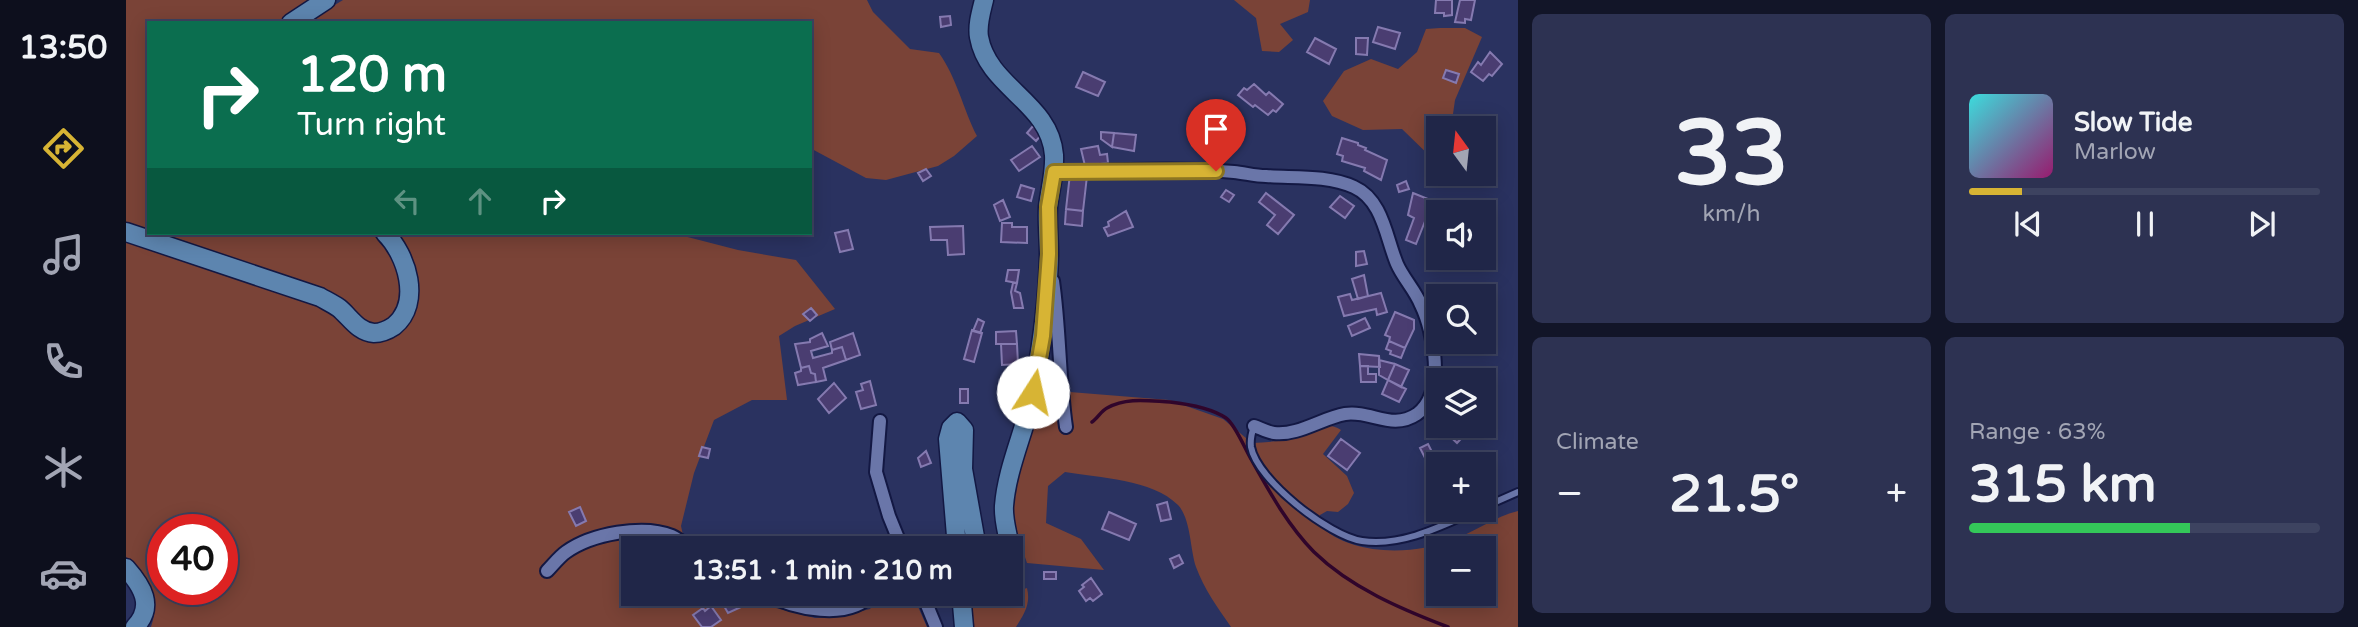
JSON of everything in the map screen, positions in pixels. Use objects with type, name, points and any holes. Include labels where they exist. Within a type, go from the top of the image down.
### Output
[{"type":"street","points":[[294,21],[326,0]]},
{"type":"street","points":[[984,0],[978,31],[986,56],[1006,85],[1040,116],[1051,139],[1054,172],[1048,207],[1049,254],[1043,336],[1004,507],[1008,536]]},
{"type":"street","points":[[1054,172],[1201,171],[1331,180],[1359,189],[1370,200],[1381,216],[1396,262],[1420,303],[1429,326],[1435,364],[1433,387],[1426,402],[1419,412],[1397,422],[1347,414],[1291,432],[1274,433],[1254,426]]},
{"type":"street","points":[[126,232],[320,297],[341,310],[362,330],[372,333],[386,331],[396,324],[405,313],[409,294],[400,256],[386,235]]},
{"type":"street","points":[[1049,254],[1057,307],[1060,388],[1066,427]]},
{"type":"street","points":[[880,421],[876,472],[897,536]]},
{"type":"street","points":[[956,536],[948,439],[951,428],[957,422],[964,430],[964,469],[976,536]]},
{"type":"street","points":[[547,571],[567,552],[595,539],[627,530],[671,536]]},
{"type":"street","points":[[126,568],[142,589],[146,605],[143,617],[135,627]]},
{"type":"street","points":[[796,606],[813,609],[855,606]]},
{"type":"street","points":[[927,606],[936,627]]},
{"type":"street","points":[[962,606],[964,627]]},
{"type":"lane","points":[[1254,426],[1251,448],[1259,464],[1306,514],[1335,532],[1361,541],[1388,541],[1418,535],[1449,522]]},
{"type":"lane","points":[[1496,502],[1518,492]]},
{"type":"shaded area","points":[[126,0],[312,0],[283,21],[147,21],[147,230],[126,224]]},
{"type":"shaded area","points":[[343,0],[867,0],[873,12],[910,49],[939,53],[951,73],[977,136],[938,166],[886,180],[866,178],[812,149],[812,21],[308,21]]},
{"type":"shaded area","points":[[1234,0],[1310,0],[1308,12],[1280,24],[1293,40],[1279,52],[1262,51],[1256,18]]},
{"type":"shaded area","points":[[1465,28],[1482,37],[1455,100],[1453,116],[1426,116],[1426,152],[1402,129],[1363,130],[1332,116],[1323,101],[1344,71],[1371,59],[1398,69],[1417,52],[1426,29]]},
{"type":"shaded area","points":[[158,235],[373,235],[391,255],[398,271],[401,302],[396,314],[386,322],[369,325]]},
{"type":"shaded area","points":[[395,235],[680,235],[738,250],[796,260],[835,309],[779,336],[787,400],[752,400],[714,420],[694,473],[681,526],[683,536],[621,536],[621,606],[773,606],[815,618],[841,616],[870,609],[872,606],[918,606],[927,627],[151,627],[155,605],[238,605],[238,514],[147,514],[147,582],[126,557],[126,240],[318,304],[337,316],[352,331],[406,325]]},
{"type":"shaded area","points":[[1045,390],[1169,400],[1223,419],[1252,443],[1286,440],[1321,427],[1334,427],[1341,430],[1323,454],[1347,476],[1354,493],[1348,504],[1338,512],[1327,511],[1320,515],[1319,524],[1347,543],[1365,548],[1402,550],[1426,547],[1426,606],[1496,606],[1496,536],[1461,536],[1518,511],[1518,627],[1231,627],[1199,575],[1182,511],[1167,496],[1124,481],[1065,472],[1048,486],[1046,523],[1081,539],[1104,570],[1027,563],[1023,551],[1023,536],[1018,536],[1011,516],[1015,488]]},
{"type":"shaded area","points":[[1027,588],[1027,604],[1016,627],[970,627],[969,606],[1023,606],[1023,589]]},
{"type":"building","points":[[1436,0],[1452,0],[1452,15],[1435,13]]},
{"type":"building","points":[[1460,0],[1475,0],[1471,20],[1465,19],[1465,23],[1455,22]]},
{"type":"building","points":[[950,16],[951,25],[941,27],[940,17]]},
{"type":"building","points":[[1378,27],[1400,33],[1395,49],[1373,42]]},
{"type":"building","points":[[1315,38],[1336,49],[1329,64],[1307,52]]},
{"type":"building","points":[[1356,38],[1368,38],[1367,55],[1356,54]]},
{"type":"building","points":[[1490,52],[1502,64],[1492,76],[1489,74],[1483,81],[1471,72],[1478,62],[1481,65]]},
{"type":"building","points":[[1446,70],[1459,74],[1456,83],[1443,78]]},
{"type":"building","points":[[1083,72],[1105,82],[1098,96],[1076,87]]},
{"type":"building","points":[[1254,84],[1266,95],[1269,92],[1283,104],[1276,112],[1273,110],[1268,115],[1238,95],[1244,88],[1247,90]]},
{"type":"building","points":[[1033,126],[1042,134],[1036,141],[1027,133]]},
{"type":"building","points":[[1101,132],[1114,133],[1112,147],[1101,139]]},
{"type":"building","points":[[1114,133],[1136,135],[1134,151],[1112,147]]},
{"type":"building","points":[[1342,138],[1358,143],[1366,148],[1365,150],[1387,160],[1381,180],[1364,171],[1365,168],[1342,161],[1343,156],[1337,154]]},
{"type":"building","points":[[1032,146],[1040,157],[1019,171],[1011,160]]},
{"type":"building","points":[[1098,146],[1100,155],[1107,154],[1108,163],[1085,166],[1081,149]]},
{"type":"building","points":[[926,169],[931,176],[923,181],[918,173]]},
{"type":"building","points":[[1070,174],[1087,176],[1083,211],[1066,209]]},
{"type":"building","points":[[1406,181],[1409,189],[1399,192],[1397,185]]},
{"type":"building","points":[[1021,185],[1034,189],[1031,201],[1017,197]]},
{"type":"building","points":[[1226,190],[1234,195],[1229,202],[1221,197]]},
{"type":"building","points":[[1266,193],[1294,215],[1278,234],[1267,225],[1275,215],[1259,202]]},
{"type":"building","points":[[1413,193],[1430,200],[1426,200],[1426,219],[1416,244],[1406,240],[1414,218],[1408,215]]},
{"type":"building","points":[[1340,196],[1354,206],[1345,218],[1330,207]]},
{"type":"building","points":[[1003,200],[1010,217],[1000,221],[994,205]]},
{"type":"building","points":[[1066,209],[1083,211],[1082,226],[1065,224]]},
{"type":"building","points":[[1126,211],[1133,227],[1108,236],[1104,228],[1109,226],[1108,222]]},
{"type":"building","points":[[1002,223],[1012,223],[1012,227],[1027,227],[1027,243],[1001,242]]},
{"type":"building","points":[[963,226],[964,254],[948,255],[947,240],[931,240],[930,227]]},
{"type":"building","points":[[848,230],[853,249],[840,252],[835,233]]},
{"type":"building","points":[[1364,251],[1367,264],[1356,266],[1356,252]]},
{"type":"building","points":[[1008,270],[1019,270],[1017,283],[1006,281]]},
{"type":"building","points":[[1364,275],[1368,296],[1358,299],[1352,279]]},
{"type":"building","points":[[1013,283],[1017,283],[1015,291],[1020,293],[1023,308],[1014,308],[1011,292]]},
{"type":"building","points":[[1381,293],[1387,312],[1377,315],[1376,309],[1344,316],[1338,297],[1350,294],[1352,300]]},
{"type":"building","points":[[811,308],[817,315],[810,321],[803,314]]},
{"type":"building","points":[[1395,312],[1414,320],[1414,329],[1405,348],[1389,341],[1390,337],[1385,335]]},
{"type":"building","points":[[1365,318],[1370,328],[1352,336],[1348,326]]},
{"type":"building","points":[[978,319],[984,322],[980,333],[973,331]]},
{"type":"building","points":[[972,330],[982,333],[974,362],[964,359]]},
{"type":"building","points":[[1016,331],[1017,344],[996,344],[996,332]]},
{"type":"building","points":[[822,333],[828,346],[811,351],[813,358],[842,347],[846,360],[823,368],[826,380],[816,382],[815,374],[811,373],[809,366],[801,368],[795,344],[810,342],[810,339]]},
{"type":"building","points":[[853,333],[860,355],[846,360],[842,347],[832,350],[830,342]]},
{"type":"building","points":[[1389,341],[1405,348],[1401,358],[1390,354],[1391,351],[1386,349]]},
{"type":"building","points":[[1001,344],[1017,344],[1018,364],[1002,365]]},
{"type":"building","points":[[1359,354],[1379,356],[1380,367],[1360,366]]},
{"type":"building","points":[[1379,360],[1395,364],[1388,380],[1379,375]]},
{"type":"building","points":[[1395,364],[1409,370],[1401,387],[1388,380]]},
{"type":"building","points":[[809,366],[811,373],[815,374],[816,382],[798,385],[795,373]]},
{"type":"building","points":[[1360,366],[1368,366],[1368,374],[1376,374],[1376,382],[1361,382]]},
{"type":"building","points":[[1388,380],[1406,389],[1399,402],[1382,394]]},
{"type":"building","points":[[870,381],[876,405],[861,409],[856,392],[863,390],[861,384]]},
{"type":"building","points":[[834,383],[846,398],[829,413],[818,399]]},
{"type":"building","points":[[960,389],[968,389],[968,403],[960,403]]},
{"type":"building","points":[[1341,439],[1360,453],[1347,470],[1328,456]]},
{"type":"building","points":[[1428,444],[1432,452],[1426,452],[1425,458],[1420,448]]},
{"type":"building","points":[[702,447],[710,449],[708,458],[699,456]]},
{"type":"building","points":[[926,451],[931,463],[921,467],[918,458]]},
{"type":"building","points":[[1167,502],[1171,519],[1161,521],[1157,505]]},
{"type":"building","points":[[580,507],[586,521],[576,526],[569,512]]},
{"type":"building","points":[[1109,512],[1136,524],[1129,540],[1102,529]]},
{"type":"building","points":[[1179,555],[1183,563],[1174,568],[1170,559]]},
{"type":"building","points":[[1044,572],[1056,572],[1056,579],[1044,579]]},
{"type":"building","points":[[1091,578],[1102,594],[1093,601],[1090,598],[1086,601],[1079,591]]},
{"type":"building","points":[[711,606],[721,620],[711,627],[702,627],[693,615],[703,608],[705,611]]},
{"type":"building","points":[[724,606],[741,607],[728,613]]},
{"type":"waterway","points":[[1092,422],[1107,408],[1138,400],[1184,404],[1206,409],[1226,418],[1280,508],[1314,552],[1360,587],[1448,627]]},
{"type":"route","points":[[1033,392],[1043,336],[1049,254],[1048,207],[1054,172],[1216,171]]}]
